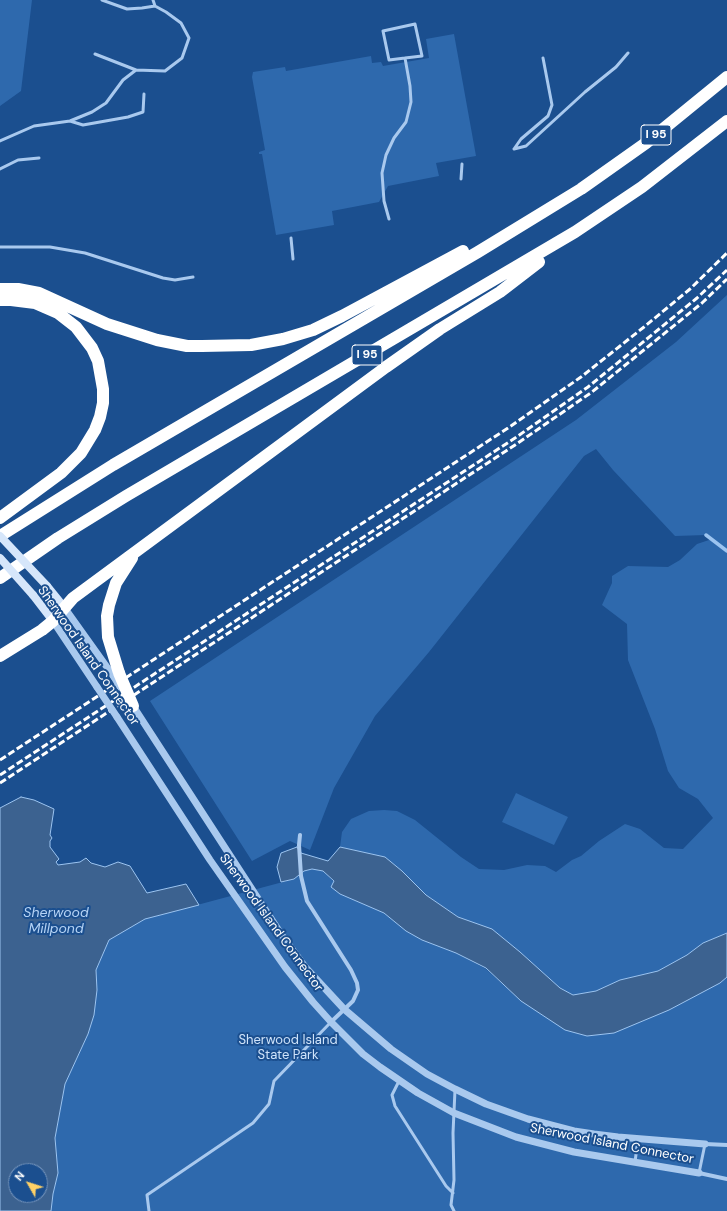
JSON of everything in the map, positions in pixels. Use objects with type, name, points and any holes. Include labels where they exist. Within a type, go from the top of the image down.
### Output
[{"type":"highway","name":"I 95","points":[[0,536],[120,461],[478,252],[580,189],[646,143],[727,77]]},
{"type":"highway","name":"I 95","points":[[0,578],[58,538],[126,496],[512,270],[609,210],[669,167],[727,121]]},
{"type":"highway","points":[[0,289],[18,289],[39,293],[108,324],[157,340],[187,346],[235,346],[268,343],[297,335],[328,323],[580,189]]},
{"type":"highway","points":[[0,656],[42,630],[53,621],[73,598],[392,363],[440,329],[500,292],[609,210]]},
{"type":"highway","points":[[0,300],[35,303],[58,313],[76,327],[92,348],[98,361],[103,389],[103,403],[96,430],[81,453],[61,473],[0,518]]},
{"type":"highway","points":[[133,706],[117,675],[108,637],[107,626],[109,605],[116,583],[137,552]]},
{"type":"main road","name":"Sherwood Island Connector","points":[[0,536],[47,586],[64,608]]},
{"type":"main road","name":"Sherwood Island Connector","points":[[0,558],[34,595],[53,621]]},
{"type":"street","name":"Sherwood Island Connector","points":[[64,608],[117,675]]},
{"type":"street","name":"Sherwood Island Connector","points":[[53,621],[117,716],[210,860],[267,942],[299,986],[331,1022],[363,1054],[399,1081],[418,1093],[454,1113],[497,1131],[574,1152],[727,1179]]},
{"type":"street","name":"Sherwood Island Connector","points":[[133,706],[281,934],[306,968],[344,1009],[376,1037],[409,1062],[455,1089],[506,1112],[546,1124],[594,1134],[638,1139],[727,1145]]},
{"type":"street","points":[[300,835],[298,845],[301,876],[307,901],[351,970],[357,983],[358,990],[353,1001],[331,1022]]},
{"type":"lane","points":[[102,0],[127,8],[155,6]]},
{"type":"lane","points":[[95,54],[136,70],[165,71],[182,58],[189,38],[181,23],[155,6],[153,0]]},
{"type":"lane","points":[[415,24],[422,56],[405,58],[389,60],[383,30],[415,24]]},
{"type":"lane","points":[[542,58],[552,105],[548,116],[521,139],[514,149],[526,146],[616,66],[628,53]]},
{"type":"lane","points":[[389,220],[384,201],[382,173],[386,155],[394,138],[406,122],[411,102],[405,58]]},
{"type":"lane","points":[[0,141],[34,126],[70,121],[92,112],[106,103],[123,80],[136,70]]},
{"type":"lane","points":[[70,121],[83,125],[128,117],[143,112],[144,94]]},
{"type":"lane","points":[[0,169],[18,160],[40,158]]},
{"type":"lane","points":[[461,179],[462,164]]},
{"type":"lane","points":[[290,238],[293,259]]},
{"type":"lane","points":[[0,247],[50,247],[85,253],[163,278],[175,280],[193,277]]},
{"type":"lane","points":[[149,1211],[147,1195],[253,1123],[269,1104],[274,1081],[331,1022]]},
{"type":"lane","points":[[399,1081],[392,1095],[395,1106],[446,1186],[453,1193]]},
{"type":"lane","points":[[454,1211],[451,1205],[454,1180],[453,1133],[455,1089]]},
{"type":"lane","points":[[635,1162],[638,1139]]},
{"type":"lane","points":[[699,1173],[705,1144]]},
{"type":"green space","points":[[0,0],[32,0],[21,91],[0,106]]},
{"type":"green space","points":[[454,34],[476,156],[436,163],[439,176],[388,186],[379,202],[332,211],[334,225],[276,235],[262,154],[259,154],[259,152],[265,150],[252,77],[253,72],[285,67],[286,71],[371,56],[372,63],[381,62],[383,66],[429,58],[426,39]]},
{"type":"green space","points":[[727,295],[727,933],[703,943],[687,955],[658,971],[620,980],[596,991],[573,995],[560,988],[520,952],[492,930],[458,917],[426,895],[402,871],[385,857],[340,847],[342,832],[351,819],[369,811],[397,811],[415,820],[461,857],[479,869],[504,870],[527,865],[545,866],[556,872],[625,824],[640,829],[664,848],[683,849],[713,818],[698,799],[679,788],[668,771],[655,729],[628,660],[627,624],[602,605],[612,583],[612,576],[628,566],[668,567],[680,560],[697,544],[712,539],[706,535],[675,536],[613,470],[596,449],[584,456],[429,652],[375,716],[334,788],[310,850],[290,841],[252,861],[150,701],[576,420],[676,342]]},
{"type":"green space","points":[[516,793],[568,817],[554,845],[502,822]]},
{"type":"green space","name":"Sherwood Island State Park","points":[[313,869],[323,871],[334,882],[340,894],[384,913],[406,931],[422,940],[456,953],[486,969],[521,1001],[720,983],[727,977],[727,1211],[51,1211],[58,1173],[55,1138],[65,1084],[88,1034],[97,990],[96,970],[109,940],[145,919],[294,879],[304,871]]},
{"type":"water","name":"Sherwood Millpond","points":[[21,797],[34,800],[54,809],[50,835],[52,838],[50,841],[50,847],[59,859],[56,862],[58,865],[80,862],[86,858],[91,863],[105,867],[118,862],[130,866],[147,893],[186,884],[199,905],[145,919],[109,940],[96,970],[97,990],[94,1015],[88,1034],[65,1084],[55,1138],[58,1173],[51,1211],[0,1211],[0,808]]},
{"type":"water","points":[[297,847],[301,853],[328,861],[340,847],[385,857],[402,871],[426,895],[458,917],[492,929],[560,988],[573,995],[596,991],[620,980],[658,971],[687,955],[703,943],[727,933],[727,977],[720,983],[669,1010],[614,1033],[587,1036],[565,1030],[521,1001],[486,968],[456,953],[422,940],[406,931],[384,913],[340,894],[331,887],[334,881],[323,871],[312,869],[304,871],[294,879],[281,882],[277,867],[281,853]]},
{"type":"waterway","points":[[706,535],[727,551]]},
{"type":"railway","points":[[0,760],[508,428],[581,377],[644,327],[690,289],[727,253]]},
{"type":"railway","points":[[0,775],[515,438],[588,387],[697,298],[727,270]]},
{"type":"railway","points":[[0,783],[518,443],[592,392],[702,303],[727,279]]}]
